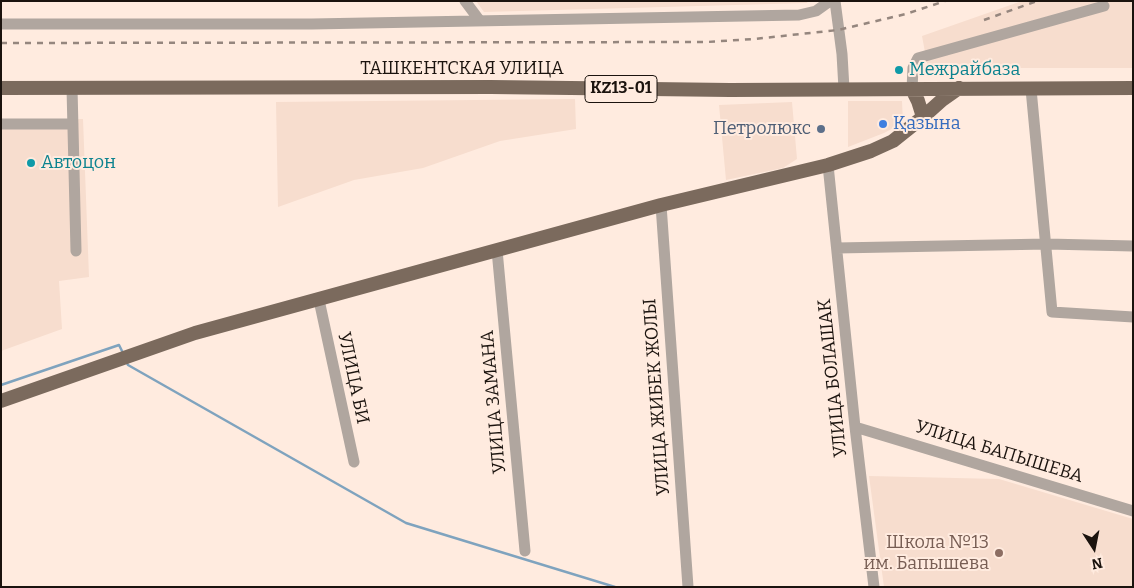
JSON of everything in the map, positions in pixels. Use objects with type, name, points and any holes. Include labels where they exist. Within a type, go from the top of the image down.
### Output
[{"type":"main road","name":"ТАШКЕНТСКАЯ УЛИЦА","points":[[1,88],[491,87],[730,90],[1133,88]]},
{"type":"main road","points":[[1,401],[187,336],[661,205],[828,164],[871,151],[893,141],[924,118],[942,100],[960,88]]},
{"type":"main road","points":[[912,89],[924,118]]},
{"type":"street","points":[[465,1],[480,21]]},
{"type":"street","points":[[1,24],[312,24],[799,15],[816,11],[830,1]]},
{"type":"street","points":[[835,1],[842,54],[844,89]]},
{"type":"street","points":[[912,89],[913,68],[918,58],[1104,6]]},
{"type":"street","points":[[72,88],[76,251]]},
{"type":"street","points":[[1031,89],[1052,312],[1133,317]]},
{"type":"street","points":[[1,124],[72,124]]},
{"type":"street","name":"УЛИЦА БОЛАШАК","points":[[828,164],[855,427],[874,587]]},
{"type":"street","name":"УЛИЦА ЖИБЕК ЖОЛЫ","points":[[661,205],[688,587]]},
{"type":"street","points":[[837,248],[1047,244],[1133,246]]},
{"type":"street","name":"УЛИЦА ЗАМАНА","points":[[497,250],[526,551]]},
{"type":"street","name":"УЛИЦА БИ","points":[[319,300],[354,462]]},
{"type":"street","name":"УЛИЦА БАПЫШЕВА","points":[[855,427],[1133,511]]},
{"type":"shaded area","points":[[476,1],[808,1],[807,3],[484,12]]},
{"type":"shaded area","points":[[1022,1],[1133,1],[1133,68],[928,68],[922,36]]},
{"type":"shaded area","points":[[575,99],[576,129],[500,141],[423,168],[354,180],[278,207],[276,102]]},
{"type":"shaded area","points":[[848,101],[902,101],[903,123],[884,133],[848,147]]},
{"type":"shaded area","points":[[792,102],[797,159],[783,168],[726,180],[719,105]]},
{"type":"shaded area","points":[[83,119],[89,277],[59,281],[62,329],[1,351],[1,120]]},
{"type":"shaded area","points":[[869,476],[999,479],[1133,519],[1133,587],[884,587]]},
{"type":"waterway","points":[[1,385],[119,345],[123,353]]},
{"type":"waterway","points":[[127,363],[406,523],[615,587]]},
{"type":"railway","points":[[1,43],[707,42],[838,30],[906,14],[945,1]]},
{"type":"railway","points":[[984,20],[1037,1]]},
{"type":"place","name":"Межрайбаза","points":[[899,70]]},
{"type":"place","name":"Қазына","points":[[883,124]]},
{"type":"place","name":"Петролюкс","points":[[821,129]]},
{"type":"place","name":"Автоцон","points":[[31,163]]},
{"type":"place","name":"Школа №13 им. Бапышева","points":[[999,553]]}]
